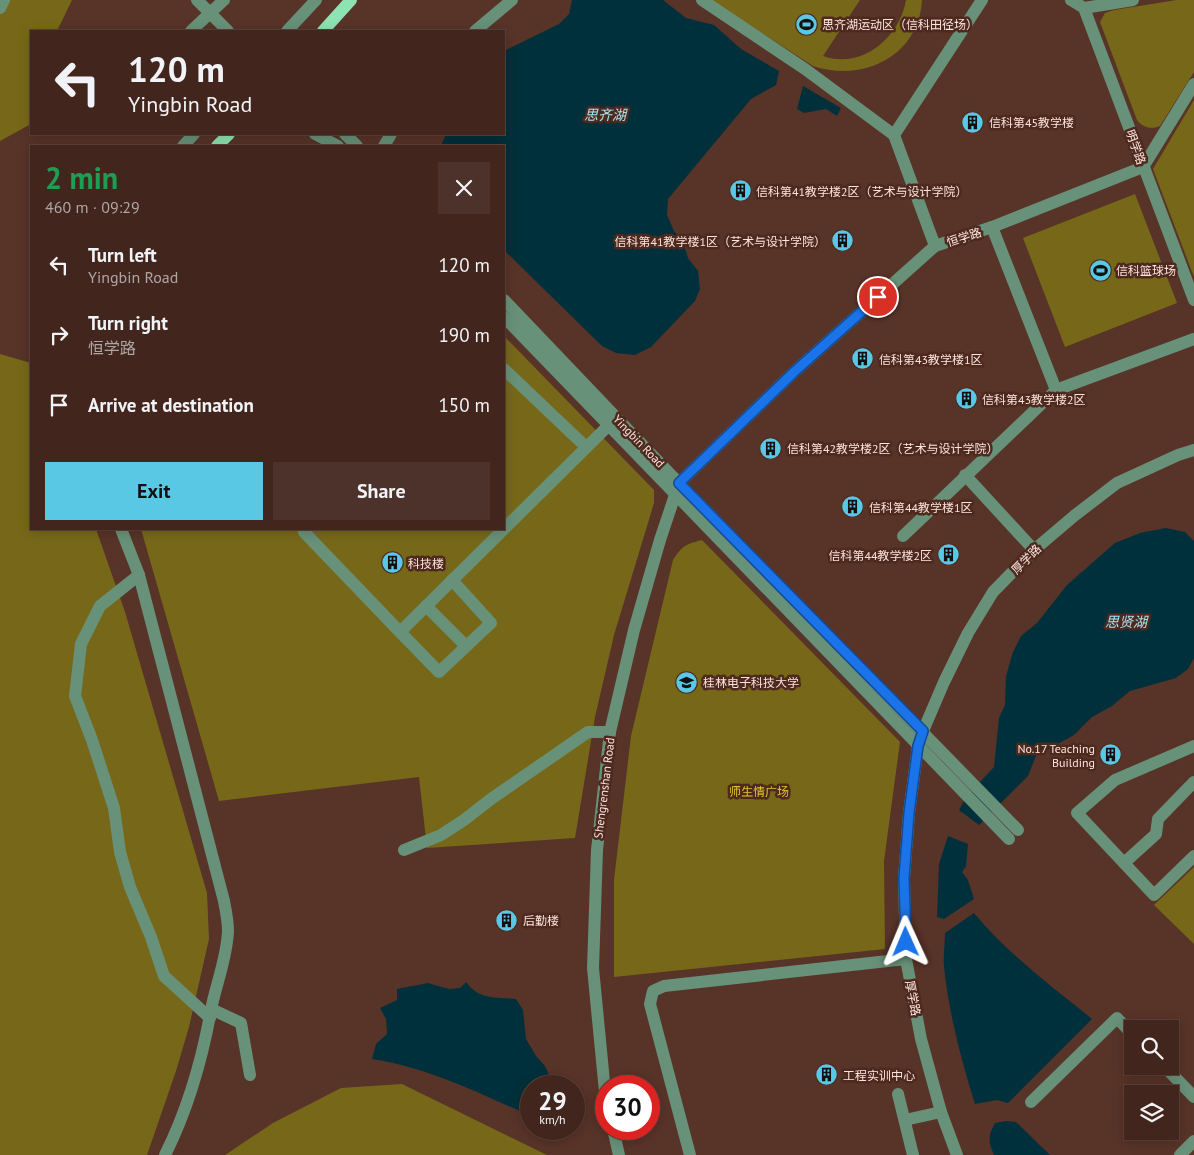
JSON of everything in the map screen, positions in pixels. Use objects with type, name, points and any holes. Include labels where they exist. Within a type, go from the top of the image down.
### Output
[{"type":"main road","points":[[324,30],[351,0]]},
{"type":"main road","points":[[218,145],[227,135]]},
{"type":"street","points":[[0,8],[4,0]]},
{"type":"street","points":[[197,0],[227,30]]},
{"type":"street","points":[[192,30],[224,0]]},
{"type":"street","points":[[287,30],[316,0]]},
{"type":"street","points":[[476,30],[512,0]]},
{"type":"street","points":[[702,0],[804,69],[894,135],[935,246]]},
{"type":"street","points":[[894,135],[982,0]]},
{"type":"street","points":[[1071,0],[1084,8],[1133,0]]},
{"type":"street","name":"明学路","points":[[1084,8],[1194,300]]},
{"type":"street","points":[[1143,167],[1194,84]]},
{"type":"street","points":[[184,145],[193,135]]},
{"type":"street","points":[[317,135],[336,145]]},
{"type":"street","points":[[347,135],[356,145]]},
{"type":"street","name":"恒学路","points":[[677,488],[794,372],[935,246],[992,227],[1143,167]]},
{"type":"street","points":[[992,227],[1056,390]]},
{"type":"street","name":"Yingbin Road","points":[[505,301],[954,785],[1009,839]]},
{"type":"street","name":"Yingbin Road","points":[[505,318],[608,425],[677,488],[923,731],[1018,830]]},
{"type":"street","points":[[903,536],[1056,390],[1194,339]]},
{"type":"street","points":[[505,370],[586,447]]},
{"type":"street","points":[[505,527],[608,425]]},
{"type":"street","name":"厚学路","points":[[957,1155],[940,1112],[921,1039],[906,959],[904,878],[909,813],[918,746],[923,731],[968,633],[993,592],[1034,550],[1117,483],[1178,455],[1194,450]]},
{"type":"street","points":[[965,475],[1034,550]]},
{"type":"street","name":"Shengrenshan Road","points":[[603,1075],[593,968],[597,850],[610,732],[634,630],[677,488]]},
{"type":"street","points":[[121,530],[139,575],[227,914],[228,932],[221,972],[191,1094],[165,1155]]},
{"type":"street","points":[[304,530],[439,672],[491,622],[452,580]]},
{"type":"street","points":[[400,632],[502,530]]},
{"type":"street","points":[[139,575],[100,606],[81,644],[75,696],[92,740],[114,808],[120,852],[130,887],[151,937],[164,976],[211,1013],[241,1023],[250,1075]]},
{"type":"street","points":[[426,606],[466,646]]},
{"type":"street","points":[[404,850],[442,835],[588,732],[610,732]]},
{"type":"street","points":[[1194,746],[1115,780],[1077,813],[1154,895],[1194,856]]},
{"type":"street","points":[[1124,863],[1156,834],[1158,819],[1194,782]]},
{"type":"street","points":[[690,1155],[650,1004],[652,992],[664,986],[906,959]]},
{"type":"street","points":[[1031,1102],[1117,1018],[1124,1025]]},
{"type":"street","points":[[1173,1075],[1194,1097]]},
{"type":"street","points":[[898,1094],[913,1155]]},
{"type":"street","points":[[905,1120],[940,1112]]},
{"type":"street","points":[[616,1140],[619,1155]]},
{"type":"street","points":[[1180,1155],[1194,1141]]},
{"type":"green space","points":[[0,0],[72,0],[57,30],[30,30],[30,125],[0,141]]},
{"type":"green space","points":[[711,0],[860,0],[823,56],[838,59],[852,58],[865,54],[877,47],[896,26],[906,0],[922,0],[919,20],[911,36],[899,50],[885,60],[869,67],[851,71],[813,66]]},
{"type":"green space","points":[[1177,0],[1194,0],[1194,72],[1160,126],[1147,127],[1137,120],[1100,22],[1105,13],[1114,10]]},
{"type":"green space","points":[[1194,100],[1194,277],[1153,169]]},
{"type":"green space","name":"信科篮球场","points":[[1135,194],[1177,303],[1065,347],[1023,238]]},
{"type":"green space","points":[[505,337],[654,490],[654,503],[614,635],[595,717],[575,838],[427,848],[419,777],[219,801],[141,530],[505,530]]},
{"type":"green space","points":[[0,354],[30,363],[30,530],[96,530],[125,612],[207,893],[209,939],[189,1027],[147,1155],[0,1155]]},
{"type":"green space","name":"师生情广场","points":[[702,540],[900,742],[884,861],[885,949],[614,977],[614,880],[631,736],[673,560],[685,546]]},
{"type":"green space","points":[[1194,867],[1194,944],[1154,905]]},
{"type":"green space","points":[[402,1084],[547,1155],[225,1155],[273,1123],[341,1088]]},
{"type":"water","name":"思齐湖","points":[[572,0],[663,0],[686,18],[714,25],[741,49],[779,71],[776,85],[751,99],[668,199],[667,215],[674,231],[683,242],[688,258],[698,271],[700,289],[695,301],[651,347],[635,355],[616,353],[602,346],[505,251],[505,145],[441,145],[446,135],[505,135],[505,51],[559,24],[569,14]]},
{"type":"water","points":[[803,86],[841,108],[837,116],[826,109],[804,113],[797,109]]},
{"type":"water","name":"思贤湖","points":[[1166,528],[1185,532],[1194,541],[1194,658],[1188,669],[1176,678],[1130,691],[1112,706],[1092,717],[1074,735],[1036,756],[1028,776],[979,825],[959,810],[966,797],[994,767],[999,718],[1005,705],[1006,676],[1013,652],[1021,636],[1037,623],[1067,585],[1115,543],[1140,533]]},
{"type":"water","points":[[948,836],[968,844],[966,866],[962,872],[968,880],[974,899],[944,919],[937,917],[939,864]]},
{"type":"water","points":[[974,913],[1015,956],[1092,1019],[1008,1103],[997,1100],[975,1104],[952,1019],[944,963],[945,933]]},
{"type":"water","points":[[466,982],[471,988],[482,995],[516,999],[523,1010],[526,1039],[549,1075],[520,1075],[520,1111],[434,1075],[414,1068],[372,1059],[376,1044],[387,1034],[386,1019],[380,1008],[397,1000],[397,989],[428,983],[449,989],[460,988]]},
{"type":"water","points":[[1016,1122],[1050,1155],[994,1155],[990,1142],[991,1131],[995,1123]]},
{"type":"place","name":"思齐湖运动区（信科田径场）","points":[[806,24]]},
{"type":"place","name":"信科第45教学楼","points":[[973,122]]},
{"type":"place","name":"信科第41教学楼2区（艺术与设计学院）","points":[[740,191]]},
{"type":"place","name":"信科第41教学楼1区（艺术与设计学院）","points":[[842,241]]},
{"type":"place","name":"信科篮球场","points":[[1100,270]]},
{"type":"place","name":"信科第43教学楼1区","points":[[863,359]]},
{"type":"place","name":"信科第43教学楼2区","points":[[966,399]]},
{"type":"place","name":"信科第42教学楼2区（艺术与设计学院）","points":[[771,448]]},
{"type":"place","name":"信科第44教学楼1区","points":[[853,507]]},
{"type":"place","name":"信科第44教学楼2区","points":[[948,555]]},
{"type":"place","name":"科技楼","points":[[392,563]]},
{"type":"place","name":"桂林电子科技大学","points":[[687,682]]},
{"type":"place","name":"No.17 Teaching Building","points":[[1111,755]]},
{"type":"place","name":"后勤楼","points":[[507,920]]},
{"type":"place","name":"工程实训中心","points":[[827,1075]]},
{"type":"route","points":[[878,297],[794,372],[679,483],[923,731],[918,746],[909,813],[904,878],[906,942]]}]
